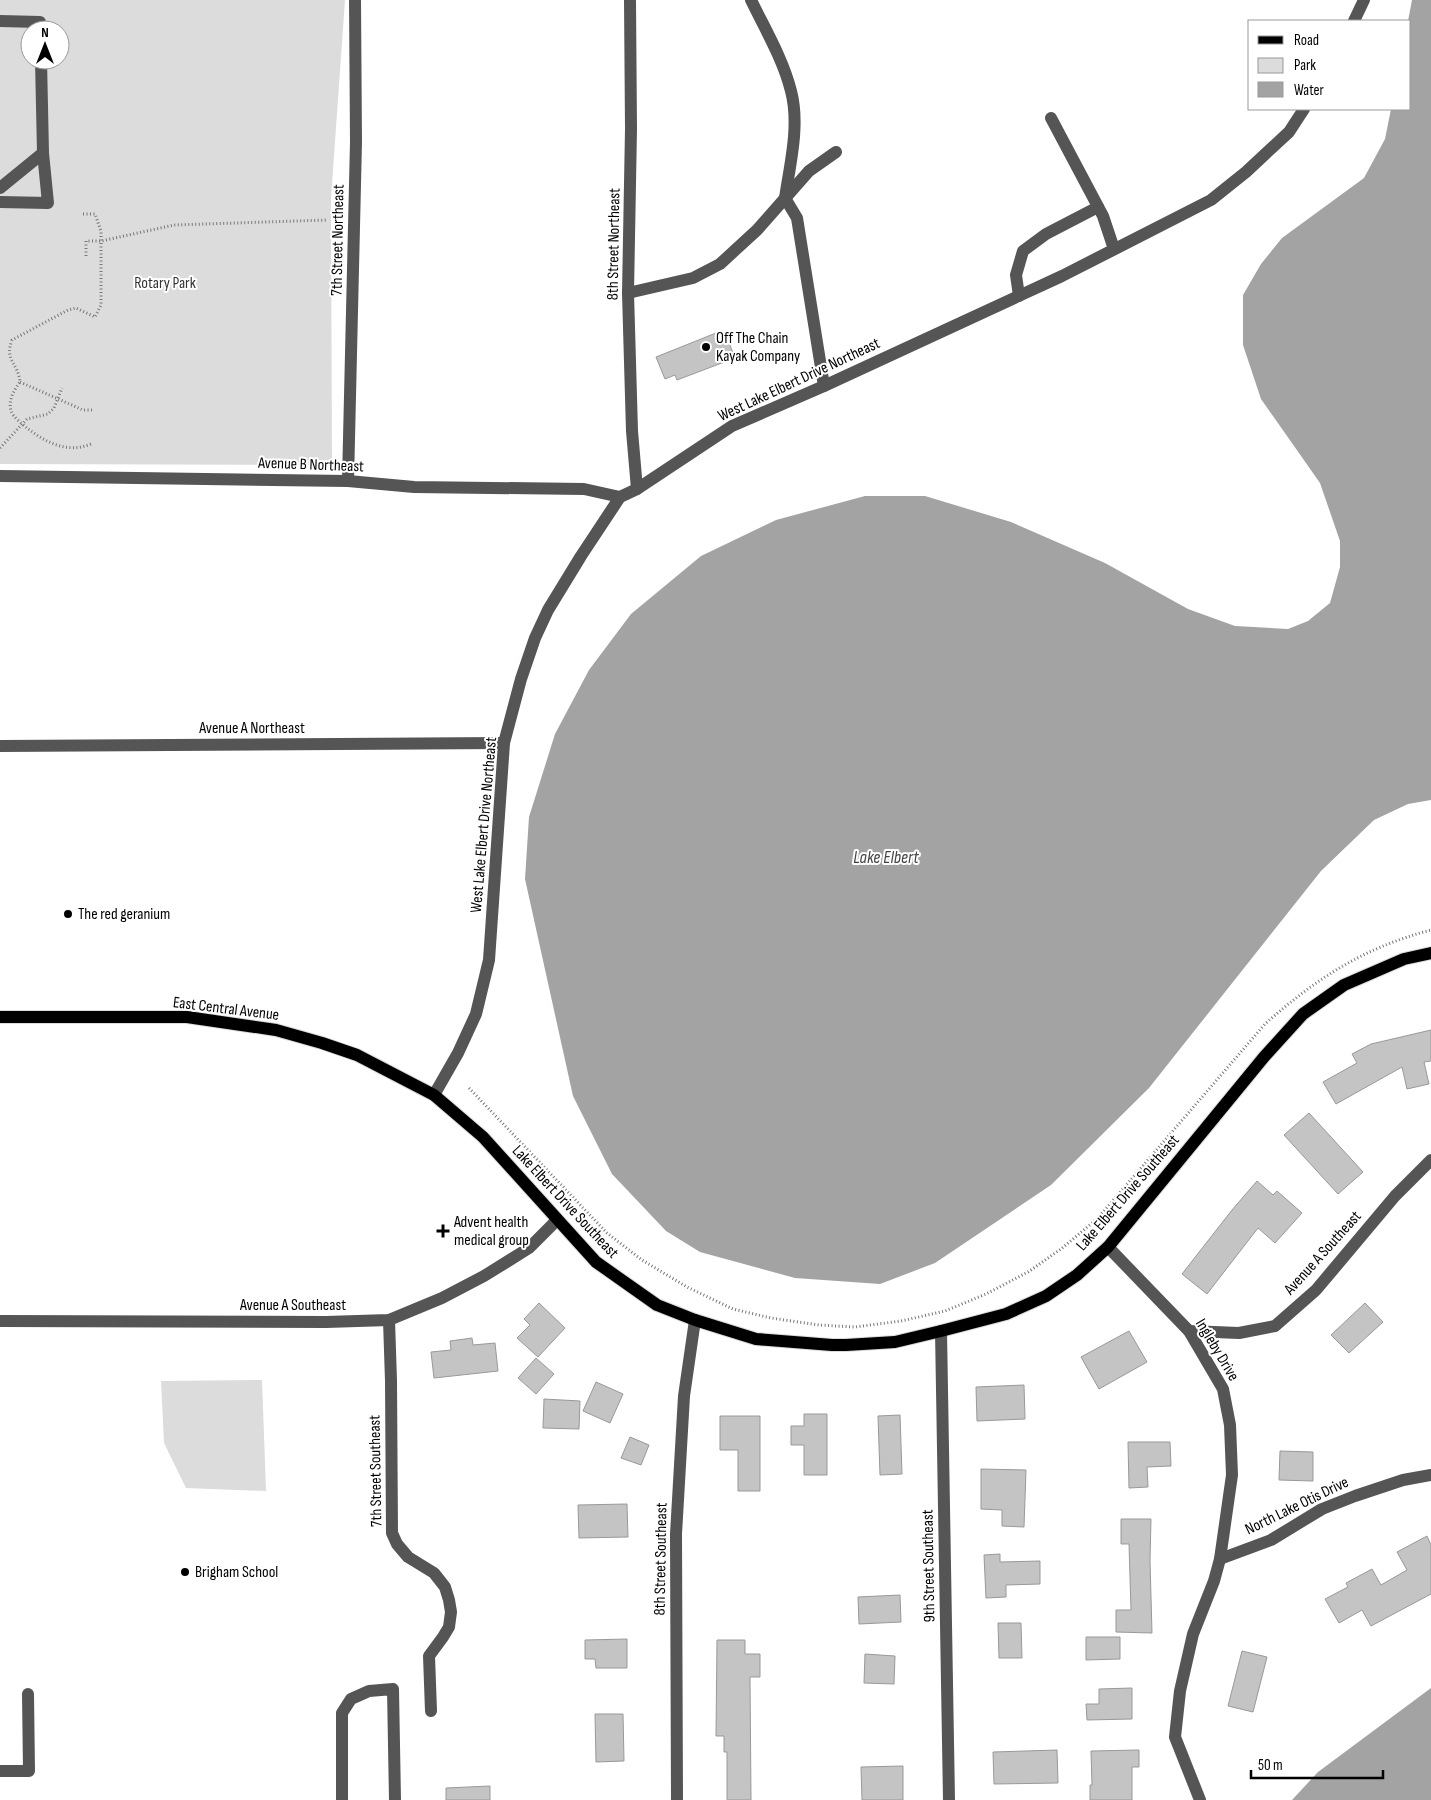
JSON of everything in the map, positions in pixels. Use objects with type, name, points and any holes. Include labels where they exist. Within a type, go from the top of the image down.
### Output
[{"type":"main road","name":"Lake Elbert Drive Southeast","points":[[434,1095],[484,1138],[596,1262],[657,1305],[695,1320],[756,1339],[832,1345],[895,1342],[1006,1314],[1046,1296],[1077,1274],[1108,1247],[1264,1057],[1303,1014],[1344,986],[1404,959],[1431,953]]},
{"type":"main road","name":"East Central Avenue","points":[[0,1017],[187,1017],[276,1030],[357,1055],[434,1095]]},
{"type":"street","name":"7th Street Northeast","points":[[348,481],[356,142],[355,0]]},
{"type":"street","name":"8th Street Northeast","points":[[630,0],[631,129],[628,293],[632,431],[638,489]]},
{"type":"street","points":[[1354,20],[1364,0]]},
{"type":"street","points":[[751,1],[782,62],[792,92],[794,141],[785,198],[797,218],[824,386]]},
{"type":"street","points":[[0,21],[20,22]]},
{"type":"street","points":[[0,202],[48,203],[43,153],[41,70]]},
{"type":"street","name":"West Lake Elbert Drive Northeast","points":[[434,1095],[458,1053],[476,1014],[490,960],[504,743],[521,679],[535,638],[548,610],[620,497],[638,489],[732,426],[824,386],[1019,296],[1211,200],[1246,172],[1289,132],[1303,110]]},
{"type":"street","points":[[1051,118],[1098,207],[1114,249]]},
{"type":"street","points":[[628,293],[693,278],[720,264],[757,230],[809,171],[836,152]]},
{"type":"street","points":[[0,188],[43,153]]},
{"type":"street","points":[[1019,296],[1016,275],[1023,251],[1046,234],[1098,207]]},
{"type":"street","name":"Avenue B Northeast","points":[[0,476],[348,481],[414,487],[584,489],[620,497]]},
{"type":"street","name":"Avenue A Northeast","points":[[0,746],[504,743]]},
{"type":"street","name":"Avenue A Southeast","points":[[1189,1331],[1239,1333],[1275,1326],[1316,1290],[1395,1196],[1431,1160]]},
{"type":"street","name":"Avenue A Southeast","points":[[0,1321],[326,1322],[389,1320],[442,1298],[484,1276],[529,1248],[557,1220]]},
{"type":"street","name":"Ingleby Drive","points":[[1108,1247],[1189,1331],[1223,1389],[1230,1425],[1232,1475],[1220,1559]]},
{"type":"street","name":"7th Street Southeast","points":[[389,1320],[392,1533],[397,1544],[408,1557],[434,1573],[445,1587],[451,1612],[449,1627],[429,1656],[431,1711]]},
{"type":"street","name":"8th Street Southeast","points":[[677,1800],[676,1534],[684,1396],[695,1320]]},
{"type":"street","name":"9th Street Southeast","points":[[941,1331],[949,1800]]},
{"type":"street","name":"North Lake Otis Drive","points":[[1220,1559],[1271,1540],[1322,1509],[1403,1480],[1431,1475]]},
{"type":"street","points":[[1200,1800],[1175,1736],[1180,1692],[1193,1634],[1214,1581],[1220,1559]]},
{"type":"street","points":[[342,1800],[342,1713],[351,1699],[369,1691],[393,1689],[395,1800]]},
{"type":"street","points":[[0,1771],[29,1771],[28,1694]]},
{"type":"path","points":[[83,214],[95,214],[101,231],[101,305],[95,317],[76,308],[68,310],[12,340],[9,357],[19,373],[20,382],[13,391],[10,403],[11,412],[22,424],[50,444],[66,448],[91,444]]},
{"type":"path","points":[[86,256],[86,241],[101,241],[174,225],[327,220]]},
{"type":"path","points":[[20,382],[83,410],[94,410]]},
{"type":"path","points":[[0,448],[27,419],[48,414],[54,408],[62,388]]},
{"type":"path","points":[[469,1088],[607,1233],[642,1260],[687,1287],[734,1309],[771,1318],[819,1325],[855,1327],[900,1321],[945,1311],[986,1294],[1028,1272],[1061,1249],[1097,1218],[1264,1024],[1296,996],[1333,971],[1369,951],[1431,930]]},
{"type":"green space","name":"Rotary Park","points":[[0,0],[345,0],[331,198],[332,465],[0,464]]},
{"type":"green space","points":[[262,1380],[266,1491],[186,1488],[164,1443],[161,1381]]},
{"type":"water","name":"Lake Elbert","points":[[1412,0],[1431,0],[1431,800],[1408,804],[1374,820],[1321,871],[1149,1088],[1051,1185],[935,1263],[880,1284],[795,1278],[700,1252],[666,1231],[612,1174],[573,1096],[525,879],[529,817],[555,734],[589,670],[631,614],[701,556],[776,520],[865,496],[925,496],[1011,522],[1105,563],[1188,609],[1235,626],[1288,629],[1308,621],[1330,603],[1340,567],[1340,541],[1320,483],[1261,399],[1243,345],[1243,295],[1261,264],[1282,238],[1364,178],[1385,139],[1391,110],[1411,110],[1411,20],[1408,20]]},
{"type":"water","points":[[1431,1688],[1431,1800],[1292,1800],[1318,1772]]},
{"type":"building","name":"Off The Chain Kayak Company","points":[[716,333],[718,338],[726,335],[735,358],[677,380],[675,375],[665,379],[656,357]]},
{"type":"building","points":[[1431,1030],[1431,1061],[1424,1062],[1429,1084],[1407,1089],[1402,1067],[1336,1104],[1323,1082],[1357,1063],[1352,1054],[1371,1044]]},
{"type":"building","points":[[1309,1113],[1363,1172],[1338,1194],[1284,1135]]},
{"type":"building","points":[[1257,1181],[1273,1195],[1277,1191],[1302,1213],[1275,1243],[1258,1228],[1207,1294],[1182,1274]]},
{"type":"building","points":[[539,1303],[565,1328],[538,1357],[517,1338],[530,1325],[524,1319]]},
{"type":"building","points":[[1365,1303],[1383,1322],[1349,1353],[1331,1335]]},
{"type":"building","points":[[1129,1331],[1147,1362],[1099,1389],[1081,1357]]},
{"type":"building","points":[[472,1338],[473,1345],[495,1343],[498,1371],[434,1378],[431,1352],[451,1350],[450,1341]]},
{"type":"building","points":[[536,1358],[554,1374],[536,1394],[518,1378]]},
{"type":"building","points":[[596,1382],[623,1394],[610,1423],[583,1411]]},
{"type":"building","points":[[1024,1385],[1025,1419],[977,1421],[976,1387]]},
{"type":"building","points":[[544,1399],[580,1401],[579,1429],[543,1428]]},
{"type":"building","points":[[804,1414],[827,1414],[827,1475],[804,1475],[804,1445],[791,1445],[791,1426],[804,1426]]},
{"type":"building","points":[[900,1415],[902,1474],[880,1475],[878,1416]]},
{"type":"building","points":[[720,1416],[760,1416],[760,1491],[738,1491],[738,1450],[720,1450]]},
{"type":"building","points":[[630,1437],[649,1445],[641,1465],[621,1458]]},
{"type":"building","points":[[1128,1442],[1170,1442],[1171,1466],[1147,1467],[1148,1487],[1129,1488]]},
{"type":"building","points":[[1280,1451],[1313,1452],[1313,1481],[1279,1480]]},
{"type":"building","points":[[981,1469],[1026,1470],[1024,1527],[1002,1526],[1002,1510],[981,1509]]},
{"type":"building","points":[[627,1504],[628,1537],[579,1538],[578,1505]]},
{"type":"building","points":[[1121,1519],[1151,1519],[1152,1633],[1116,1632],[1116,1610],[1131,1610],[1129,1544],[1121,1544]]},
{"type":"building","points":[[1427,1536],[1431,1545],[1431,1594],[1371,1626],[1362,1610],[1339,1623],[1325,1599],[1348,1587],[1346,1583],[1372,1569],[1381,1585],[1407,1570],[1397,1552]]},
{"type":"building","points":[[1000,1554],[1000,1562],[1040,1561],[1040,1584],[1006,1585],[1006,1597],[986,1598],[984,1555]]},
{"type":"building","points":[[900,1595],[901,1622],[859,1624],[858,1597]]},
{"type":"building","points":[[998,1623],[1021,1623],[1022,1658],[999,1658]]},
{"type":"building","points":[[1086,1637],[1120,1637],[1120,1659],[1086,1660]]},
{"type":"building","points":[[627,1639],[627,1668],[596,1668],[595,1659],[585,1659],[585,1640]]},
{"type":"building","points":[[717,1640],[745,1640],[745,1654],[760,1654],[760,1677],[750,1677],[751,1800],[727,1800],[727,1752],[724,1752],[724,1736],[716,1736]]},
{"type":"building","points":[[1242,1651],[1267,1657],[1253,1712],[1228,1706]]},
{"type":"building","points":[[865,1654],[895,1656],[894,1684],[864,1683]]},
{"type":"building","points":[[1132,1688],[1132,1719],[1087,1720],[1086,1704],[1099,1704],[1099,1689]]},
{"type":"building","points":[[595,1714],[623,1714],[624,1761],[596,1762]]},
{"type":"building","points":[[1057,1750],[1058,1783],[994,1784],[993,1752]]},
{"type":"building","points":[[1139,1750],[1139,1767],[1132,1767],[1132,1800],[1090,1800],[1090,1785],[1092,1785],[1091,1751]]},
{"type":"building","points":[[903,1766],[903,1800],[862,1800],[861,1767]]},
{"type":"building","points":[[490,1786],[490,1800],[446,1800],[446,1788]]},
{"type":"place","name":"Off The Chain Kayak Company","points":[[706,347]]},
{"type":"place","name":"The red geranium","points":[[68,914]]},
{"type":"place","name":"Advent health medical group","points":[[443,1231]]},
{"type":"place","name":"Brigham School","points":[[185,1572]]}]
